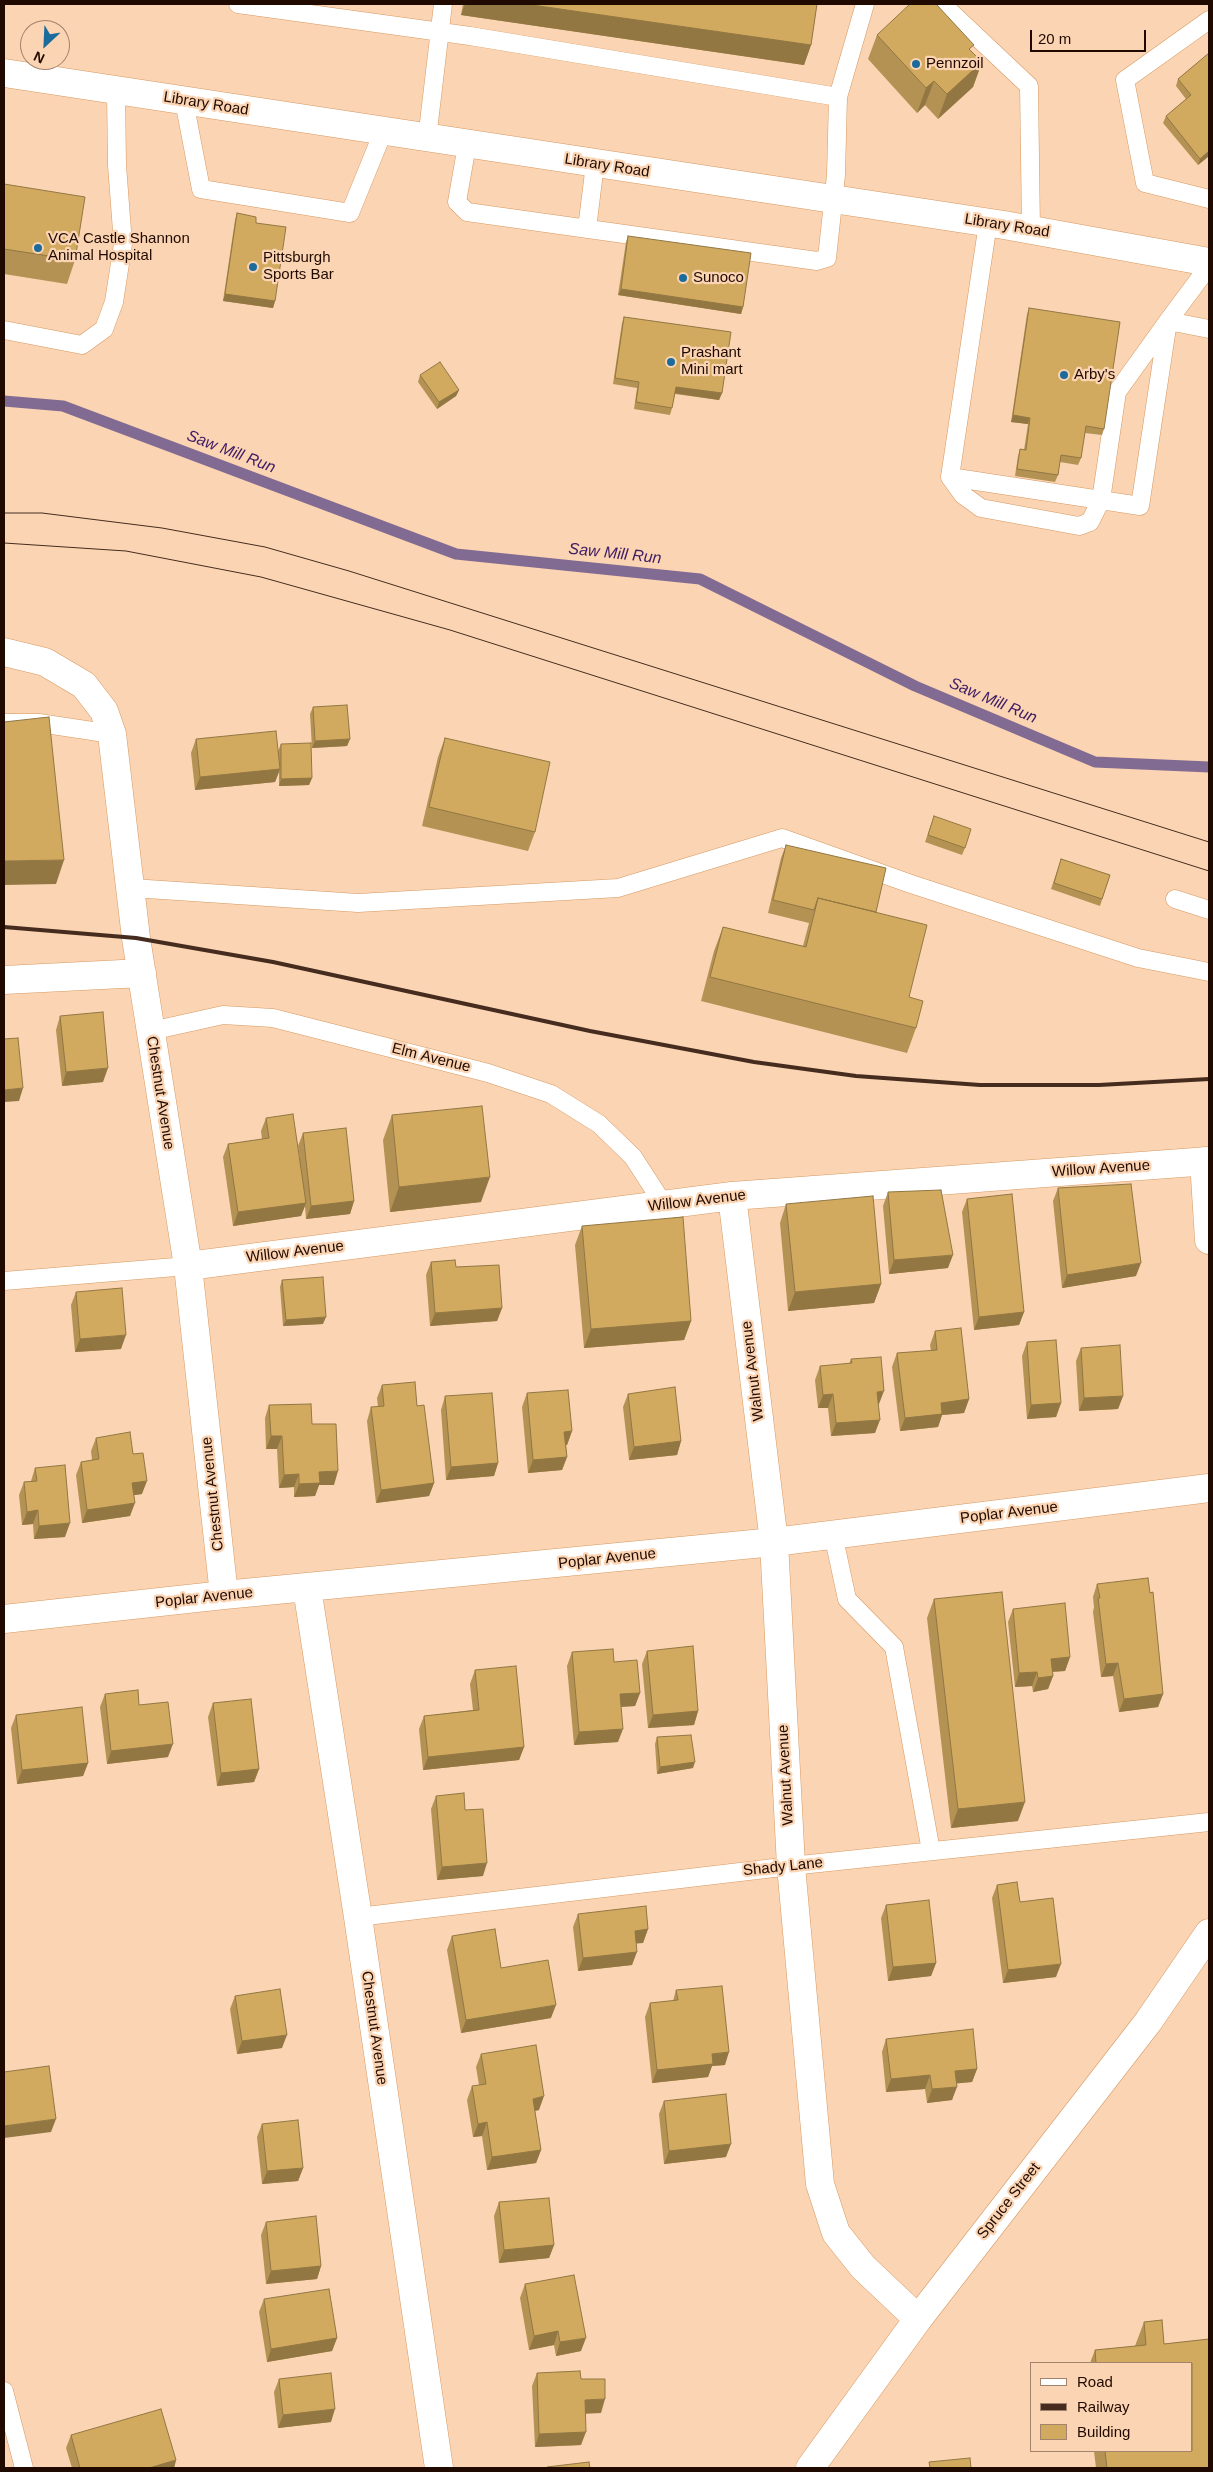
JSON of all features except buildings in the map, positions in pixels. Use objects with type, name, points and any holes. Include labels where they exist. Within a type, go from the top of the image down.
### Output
[{"type":"street","name":"Library Road","points":[[4,73],[427,139],[988,223],[1209,262]]},
{"type":"street","name":"Chestnut Avenue","points":[[4,652],[45,662],[84,685],[104,712],[112,734],[132,888],[136,938],[188,1266],[224,1595]]},
{"type":"street","points":[[4,980],[142,973]]},
{"type":"street","points":[[1207,1161],[1209,1240]]},
{"type":"street","name":"Willow Avenue","points":[[188,1266],[732,1196],[1207,1161]]},
{"type":"street","name":"Walnut Avenue","points":[[732,1196],[774,1542],[791,1866],[820,2184],[836,2233],[863,2267],[918,2319]]},
{"type":"street","name":"Poplar Avenue","points":[[4,1619],[224,1595],[774,1542],[1209,1488]]},
{"type":"street","name":"Chestnut Avenue","points":[[307,1588],[358,1917],[439,2468]]},
{"type":"street","name":"Spruce Street","points":[[810,2468],[918,2319],[1148,2022],[1209,1933]]},
{"type":"lane","points":[[238,4],[439,32],[838,97]]},
{"type":"lane","points":[[427,139],[443,4]]},
{"type":"lane","points":[[467,145],[457,202],[467,212],[817,261],[827,258],[834,200],[838,97],[865,4]]},
{"type":"lane","points":[[942,4],[1030,86],[1032,230]]},
{"type":"lane","points":[[1209,20],[1125,80],[1146,183],[1209,199]]},
{"type":"lane","points":[[4,330],[82,344],[104,329],[114,302],[122,244],[117,165],[116,90]]},
{"type":"lane","points":[[184,101],[201,190],[340,212],[350,213],[383,132]]},
{"type":"lane","points":[[587,229],[595,164]]},
{"type":"lane","points":[[988,223],[950,477],[963,495],[981,508],[1079,526],[1090,522],[1101,500],[1117,392],[1209,266]]},
{"type":"lane","points":[[950,477],[1140,506],[1168,321]]},
{"type":"lane","points":[[1168,321],[1209,329]]},
{"type":"lane","points":[[4,724],[39,723],[112,734]]},
{"type":"lane","points":[[132,888],[358,903],[618,888],[782,838],[912,884],[1138,958],[1209,972]]},
{"type":"lane","points":[[1175,899],[1209,910]]},
{"type":"lane","name":"Elm Avenue","points":[[151,1032],[223,1015],[273,1018],[488,1073],[551,1094],[599,1124],[633,1157],[664,1205]]},
{"type":"lane","points":[[4,1281],[188,1266]]},
{"type":"lane","points":[[833,1534],[847,1599],[894,1647],[931,1851]]},
{"type":"lane","name":"Shady Lane","points":[[358,1917],[791,1866],[1209,1822]]},
{"type":"lane","points":[[4,2391],[24,2468]]},
{"type":"waterway","name":"Saw Mill Run","points":[[4,401],[63,406],[456,554],[700,579],[915,686],[1095,762],[1209,767]]},
{"type":"tram line","points":[[4,513],[42,513],[162,528],[265,547],[349,571],[1209,842]]},
{"type":"tram line","points":[[4,543],[126,551],[261,577],[450,630],[1209,871]]},
{"type":"railway","points":[[4,927],[136,938],[273,962],[590,1031],[754,1062],[856,1076],[980,1085],[1099,1085],[1209,1079]]},
{"type":"place","name":"Pennzoil","points":[[916,64]]},
{"type":"place","name":"VCA Castle Shannon Animal Hospital","points":[[38,248]]},
{"type":"place","name":"Pittsburgh Sports Bar","points":[[253,267]]},
{"type":"place","name":"Sunoco","points":[[683,278]]},
{"type":"place","name":"Prashant Mini mart","points":[[671,362]]},
{"type":"place","name":"Arby's","points":[[1064,375]]}]
